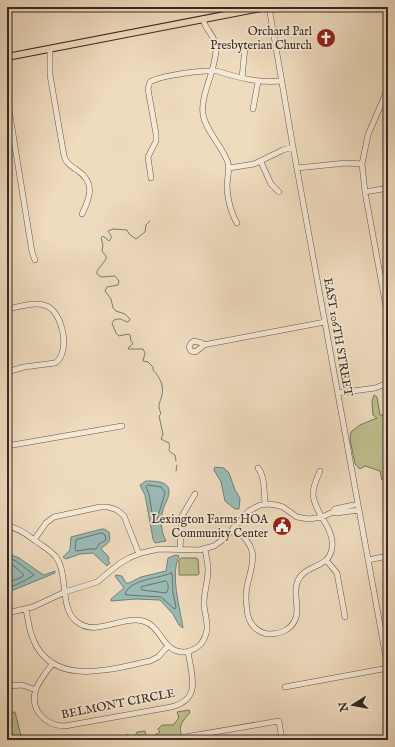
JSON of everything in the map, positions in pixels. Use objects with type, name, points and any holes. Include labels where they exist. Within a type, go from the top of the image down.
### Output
[{"type":"main road","points":[[8,57],[266,7]]},
{"type":"street","name":"EAST 106TH STREET","points":[[269,7],[281,81],[388,668]]},
{"type":"street","points":[[203,19],[204,24],[212,35],[216,44],[215,59],[204,101],[203,115],[227,160],[229,168],[228,190],[233,216],[238,223]]},
{"type":"street","points":[[7,42],[8,57]]},
{"type":"street","points":[[242,78],[245,47]]},
{"type":"street","points":[[50,49],[50,74],[64,156],[69,165],[85,175],[89,181],[89,195],[82,214]]},
{"type":"street","points":[[151,178],[148,157],[156,141],[156,134],[148,89],[149,83],[153,80],[183,74],[217,71],[258,82],[281,81]]},
{"type":"street","points":[[253,109],[258,82]]},
{"type":"street","points":[[388,88],[368,135],[362,164],[365,192],[388,318]]},
{"type":"street","points":[[7,97],[31,244],[35,260]]},
{"type":"street","points":[[229,168],[261,162],[283,150],[293,147]]},
{"type":"street","points":[[261,162],[271,184],[279,192]]},
{"type":"street","points":[[297,168],[339,164],[362,164]]},
{"type":"street","points":[[365,192],[388,188]]},
{"type":"street","points":[[7,309],[35,304],[41,304],[49,307],[55,312],[58,318],[64,345],[62,354],[59,360],[55,363],[24,367],[7,372]]},
{"type":"street","points":[[203,345],[325,322]]},
{"type":"street","points":[[338,393],[374,388],[388,383]]},
{"type":"street","points":[[7,446],[122,426]]},
{"type":"street","points":[[258,468],[260,469],[262,478],[265,504]]},
{"type":"street","points":[[233,528],[248,542],[252,549],[253,559],[246,590],[246,603],[250,621],[255,627],[264,633],[279,633],[293,623],[297,613],[295,591],[296,583],[305,572],[326,560],[332,549],[332,540],[315,502],[313,493],[320,470]]},
{"type":"street","points":[[180,549],[182,516],[195,494]]},
{"type":"street","points":[[7,613],[26,609],[65,592],[97,582],[119,564],[139,554],[159,549],[205,549],[217,545],[249,510],[255,507],[271,504],[283,507],[297,517],[314,519],[333,512],[336,513],[359,507]]},
{"type":"street","points":[[34,540],[46,523],[54,517],[100,507],[108,507],[115,509],[124,516],[139,554]]},
{"type":"street","points":[[7,526],[19,530],[55,555],[58,560],[69,612],[77,622],[85,627],[94,628],[135,620],[143,621],[155,628],[168,646],[180,651],[188,651],[195,648],[200,644],[206,634],[207,626],[204,602],[208,566],[205,549]]},
{"type":"street","points":[[368,560],[388,556]]},
{"type":"street","points":[[326,560],[337,573],[345,618]]},
{"type":"street","points":[[26,609],[31,633],[35,643],[42,653],[53,663],[73,671],[90,672],[152,660],[158,657],[168,646]]},
{"type":"street","name":"BELMONT CIRCLE","points":[[36,690],[34,700],[37,711],[47,722],[59,726],[175,706],[186,699],[191,694],[193,689],[194,681],[188,651]]},
{"type":"street","points":[[7,686],[22,685],[36,690],[53,663]]},
{"type":"street","points":[[285,687],[388,668]]},
{"type":"street","points":[[185,737],[279,721],[282,740]]},
{"type":"green space","points":[[374,395],[377,397],[380,415],[385,415],[388,412],[388,474],[386,480],[382,480],[380,471],[365,466],[360,469],[355,464],[350,439],[351,432],[360,425],[377,418],[373,415],[372,401]]},
{"type":"green space","points":[[181,558],[198,559],[199,574],[179,575],[179,560]]},
{"type":"green space","points":[[189,710],[190,713],[182,722],[180,729],[184,740],[126,740],[125,738],[127,734],[133,739],[137,732],[145,731],[146,735],[150,738],[160,732],[158,729],[162,725],[173,725],[179,718],[177,712]]},
{"type":"green space","points":[[15,712],[22,740],[7,740],[7,713]]},
{"type":"water","points":[[215,467],[224,468],[229,473],[235,490],[240,498],[239,509],[235,509],[225,501],[221,482],[214,470]]},
{"type":"water","points":[[146,481],[161,482],[169,488],[169,495],[163,509],[162,519],[162,528],[166,541],[155,543],[153,539],[145,495],[140,485]]},
{"type":"water","points":[[102,529],[109,532],[110,535],[109,542],[101,548],[109,558],[108,560],[110,563],[107,566],[93,553],[80,554],[66,559],[63,557],[70,550],[71,537]]},
{"type":"water","points":[[7,553],[19,558],[44,575],[55,571],[55,573],[11,591],[9,593],[10,603],[7,606]]},
{"type":"water","points":[[176,555],[179,556],[175,573],[183,628],[160,600],[136,599],[111,601],[111,599],[124,588],[115,576],[116,575],[122,576],[126,583],[129,583],[141,577],[166,571],[168,558]]},
{"type":"waterway","points":[[150,221],[146,225],[145,232],[136,239],[129,234],[127,230],[113,229],[108,231],[111,236],[109,241],[103,236],[101,238],[103,245],[102,251],[106,256],[106,259],[97,271],[97,274],[101,277],[115,276],[119,281],[118,285],[107,287],[105,291],[111,299],[113,308],[116,311],[125,314],[130,319],[127,322],[120,319],[114,320],[112,323],[116,333],[119,336],[130,335],[133,344],[128,349],[143,349],[145,353],[143,361],[148,362],[158,376],[162,385],[162,395],[159,406],[161,414],[159,416],[163,434],[161,439],[169,443],[169,451],[175,455],[176,461]]},
{"type":"waterway","points":[[176,471],[177,465]]},
{"type":"place","name":"Orchard Parl Presbyterian Church","points":[[326,38]]},
{"type":"place","name":"Lexington Farms HOA Community Center","points":[[282,526]]}]
